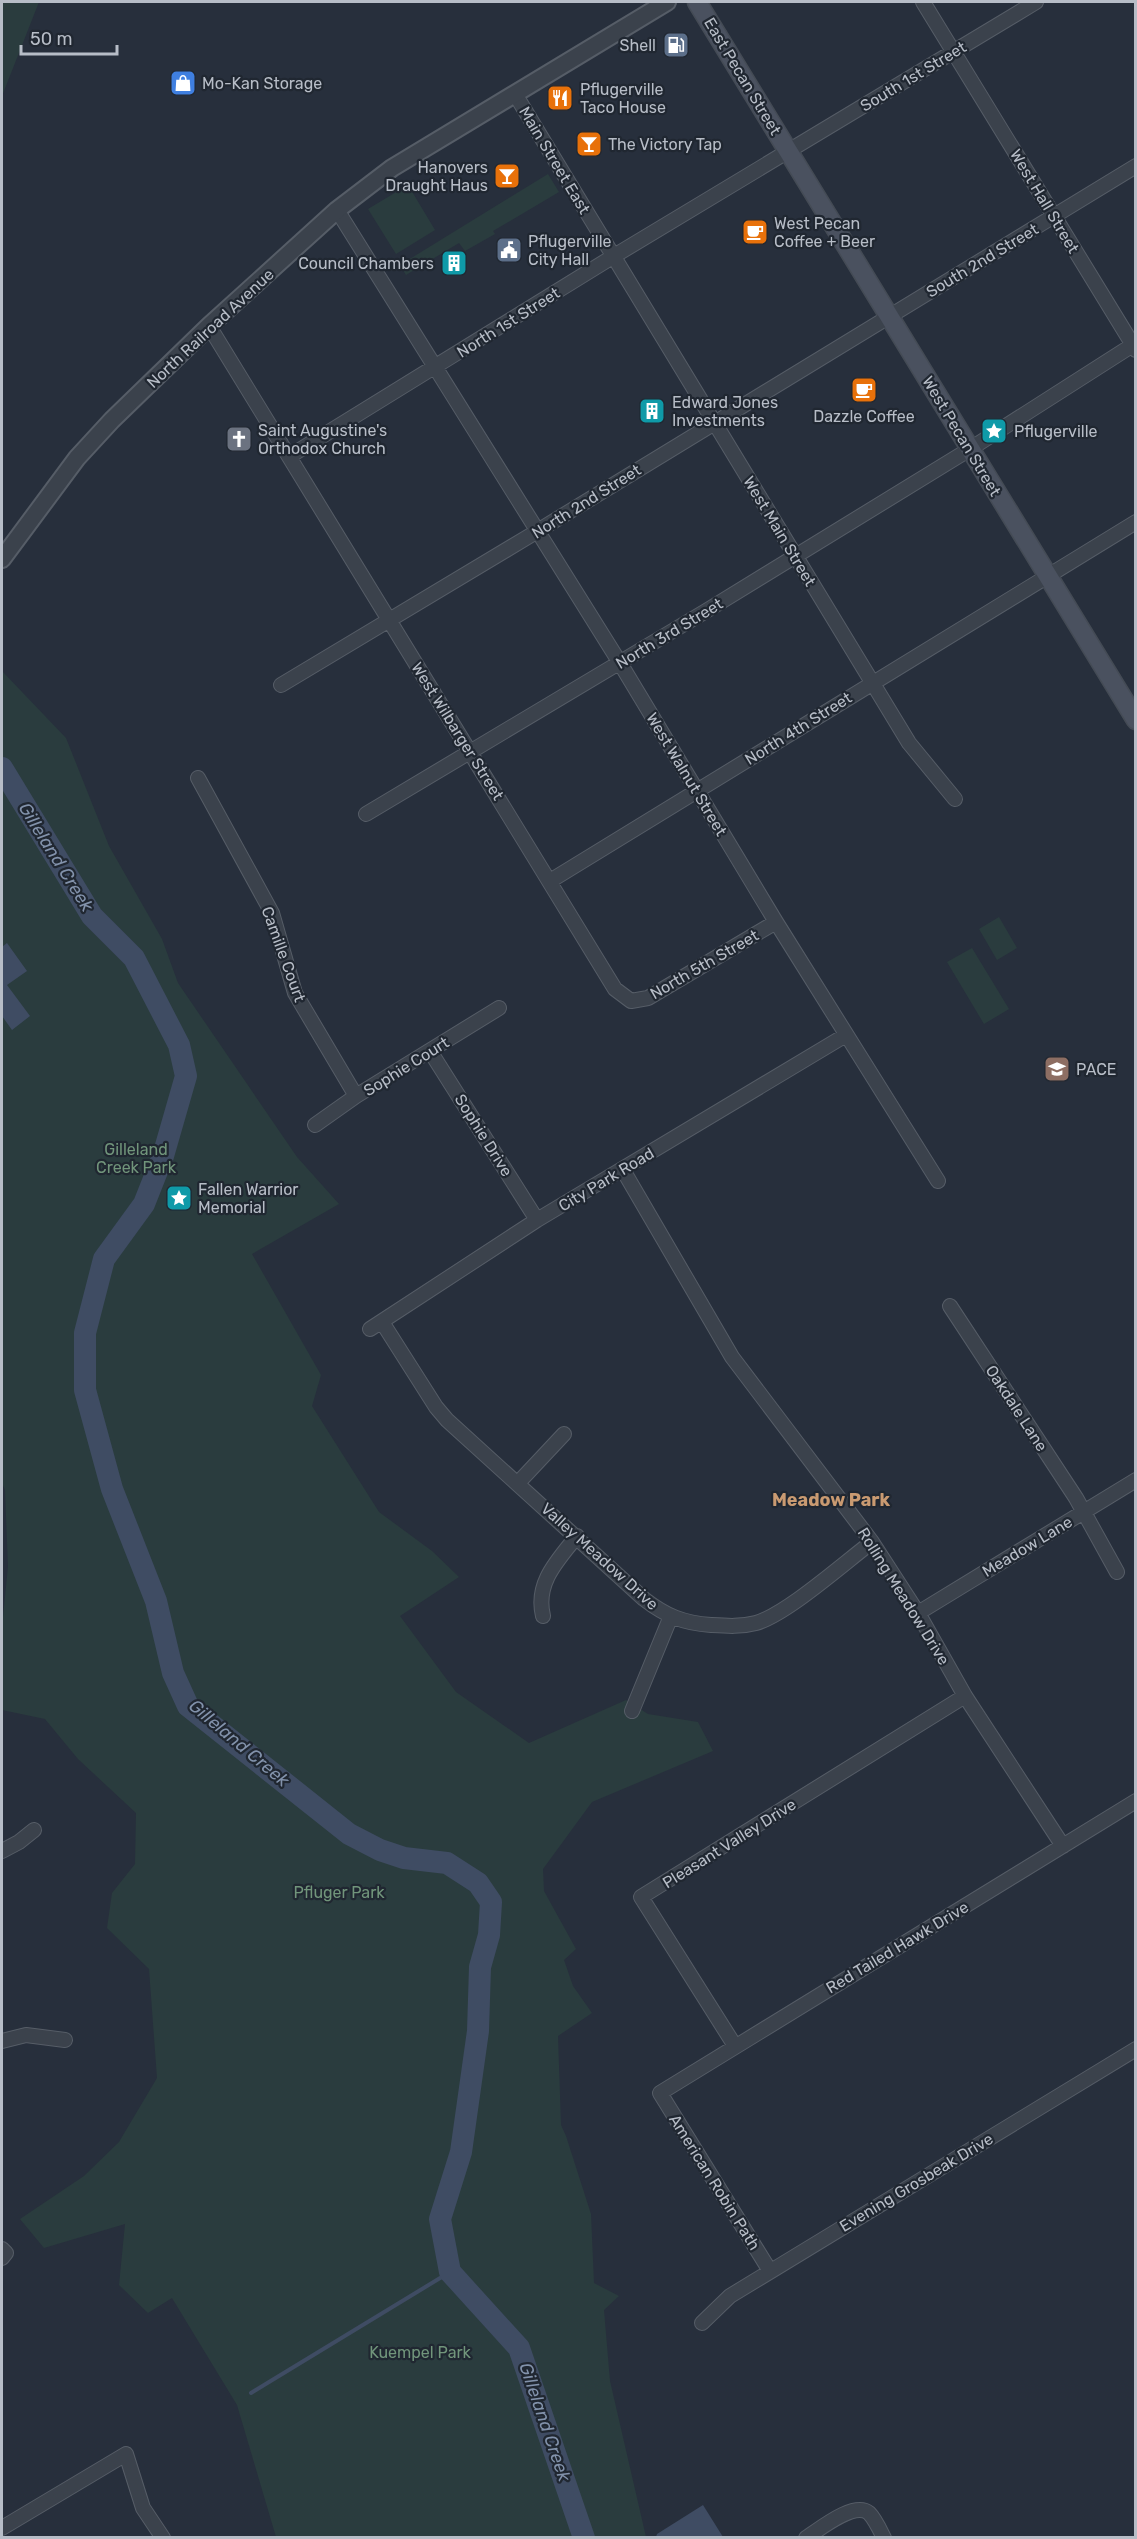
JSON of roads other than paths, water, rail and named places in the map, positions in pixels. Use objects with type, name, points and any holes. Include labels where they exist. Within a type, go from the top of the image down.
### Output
[{"type":"main road","name":"East Pecan Street","points":[[697,2],[789,151]]},
{"type":"main road","name":"West Pecan Street","points":[[789,151],[1047,576],[1130,699],[1136,720]]},
{"type":"street","name":"North Railroad Avenue","points":[[2,559],[77,458],[112,420],[209,326],[337,210],[392,168],[667,2]]},
{"type":"street","name":"West Hall Street","points":[[923,2],[1135,346]]},
{"type":"street","name":"South 1st Street","points":[[789,151],[1036,2]]},
{"type":"street","name":"Main Street East","points":[[515,94],[614,256]]},
{"type":"street","name":"North 1st Street","points":[[290,456],[789,151]]},
{"type":"street","name":"South 2nd Street","points":[[890,317],[1136,166]]},
{"type":"street","name":"West Walnut Street","points":[[337,210],[536,532],[620,663],[776,922],[938,1181]]},
{"type":"street","name":"West Main Street","points":[[614,256],[909,743],[956,799]]},
{"type":"street","name":"North 2nd Street","points":[[281,685],[890,317]]},
{"type":"street","name":"West Wilbarger Street","points":[[209,326],[615,989],[631,1001]]},
{"type":"street","name":"North 3rd Street","points":[[366,814],[620,663],[1135,346]]},
{"type":"street","name":"North 4th Street","points":[[550,881],[1136,522]]},
{"type":"street","name":"Camille Court","points":[[198,778],[272,913],[295,993],[356,1096]]},
{"type":"street","name":"North 5th Street","points":[[631,1001],[648,998],[776,922]]},
{"type":"street","name":"Sophie Court","points":[[315,1125],[356,1096],[499,1008]]},
{"type":"street","name":"City Park Road","points":[[376,1326],[537,1220],[846,1035]]},
{"type":"street","name":"Sophie Drive","points":[[430,1051],[537,1220]]},
{"type":"street","name":"Rolling Meadow Drive","points":[[622,1170],[732,1357],[873,1542],[918,1612],[965,1696],[1063,1846]]},
{"type":"street","name":"Oakdale Lane","points":[[950,1306],[1084,1511],[1117,1572]]},
{"type":"street","name":"Valley Meadow Drive","points":[[376,1326],[441,1414],[644,1599],[671,1616],[688,1623],[736,1627],[758,1622],[793,1602],[873,1542]]},
{"type":"street","points":[[518,1483],[564,1434]]},
{"type":"street","name":"Meadow Lane","points":[[918,1612],[1136,1480]]},
{"type":"street","points":[[543,1616],[540,1595],[544,1582],[550,1570],[577,1536]]},
{"type":"street","points":[[632,1711],[671,1616]]},
{"type":"street","name":"Pleasant Valley Drive","points":[[735,2046],[641,1897],[965,1696]]},
{"type":"street","name":"Red Tailed Hawk Drive","points":[[660,2093],[1136,1801]]},
{"type":"street","points":[[2,1851],[19,1842],[34,1830]]},
{"type":"street","points":[[2,2041],[26,2035],[65,2040]]},
{"type":"street","name":"Evening Grosbeak Drive","points":[[702,2323],[730,2296],[1136,2049]]},
{"type":"street","name":"American Robin Path","points":[[660,2093],[770,2271]]},
{"type":"street","points":[[2,2528],[126,2454],[143,2508],[163,2538]]},
{"type":"street","points":[[806,2538],[851,2510],[861,2510],[870,2514],[884,2538]]},
{"type":"water","points":[[7,943],[27,971],[7,985],[30,1016],[12,1030],[2,1016],[2,947]]},
{"type":"water","points":[[703,2505],[723,2537],[656,2537],[657,2534]]},
{"type":"waterway","name":"Gilleland Creek","points":[[2,768],[92,916],[134,958],[179,1045],[186,1076],[163,1156],[144,1204],[104,1259],[85,1333],[85,1390],[112,1489],[156,1601],[173,1673],[188,1706],[349,1834],[380,1850],[404,1858],[447,1863],[478,1883],[491,1902],[489,1935],[480,1967],[478,2031],[461,2152],[440,2219],[450,2272],[519,2348],[584,2538]]},
{"type":"waterway","points":[[251,2393],[450,2272]]},
{"type":"place","name":"Shell","points":[[676,45]]},
{"type":"place","name":"Mo-Kan Storage","points":[[183,83]]},
{"type":"place","name":"Pflugerville Taco House","points":[[560,98]]},
{"type":"place","name":"The Victory Tap","points":[[589,144]]},
{"type":"place","name":"Hanovers Draught Haus","points":[[507,176]]},
{"type":"place","name":"West Pecan Coffee + Beer","points":[[755,232]]},
{"type":"place","name":"Pflugerville City Hall","points":[[509,250]]},
{"type":"place","name":"Council Chambers","points":[[454,263]]},
{"type":"place","name":"Dazzle Coffee","points":[[864,390]]},
{"type":"place","name":"Edward Jones Investments","points":[[652,411]]},
{"type":"place","name":"Pflugerville","points":[[994,431]]},
{"type":"place","name":"Saint Augustine's Orthodox Church","points":[[239,439]]},
{"type":"place","name":"PACE","points":[[1057,1069]]},
{"type":"place","name":"Fallen Warrior Memorial","points":[[179,1198]]},
{"type":"district","name":"Meadow Park","points":[[831,1500]]},
{"type":"park label","name":"Gilleland Creek Park","points":[[136,1158]]},
{"type":"park label","name":"Pfluger Park","points":[[339,1892]]},
{"type":"park label","name":"Kuempel Park","points":[[420,2352]]}]
